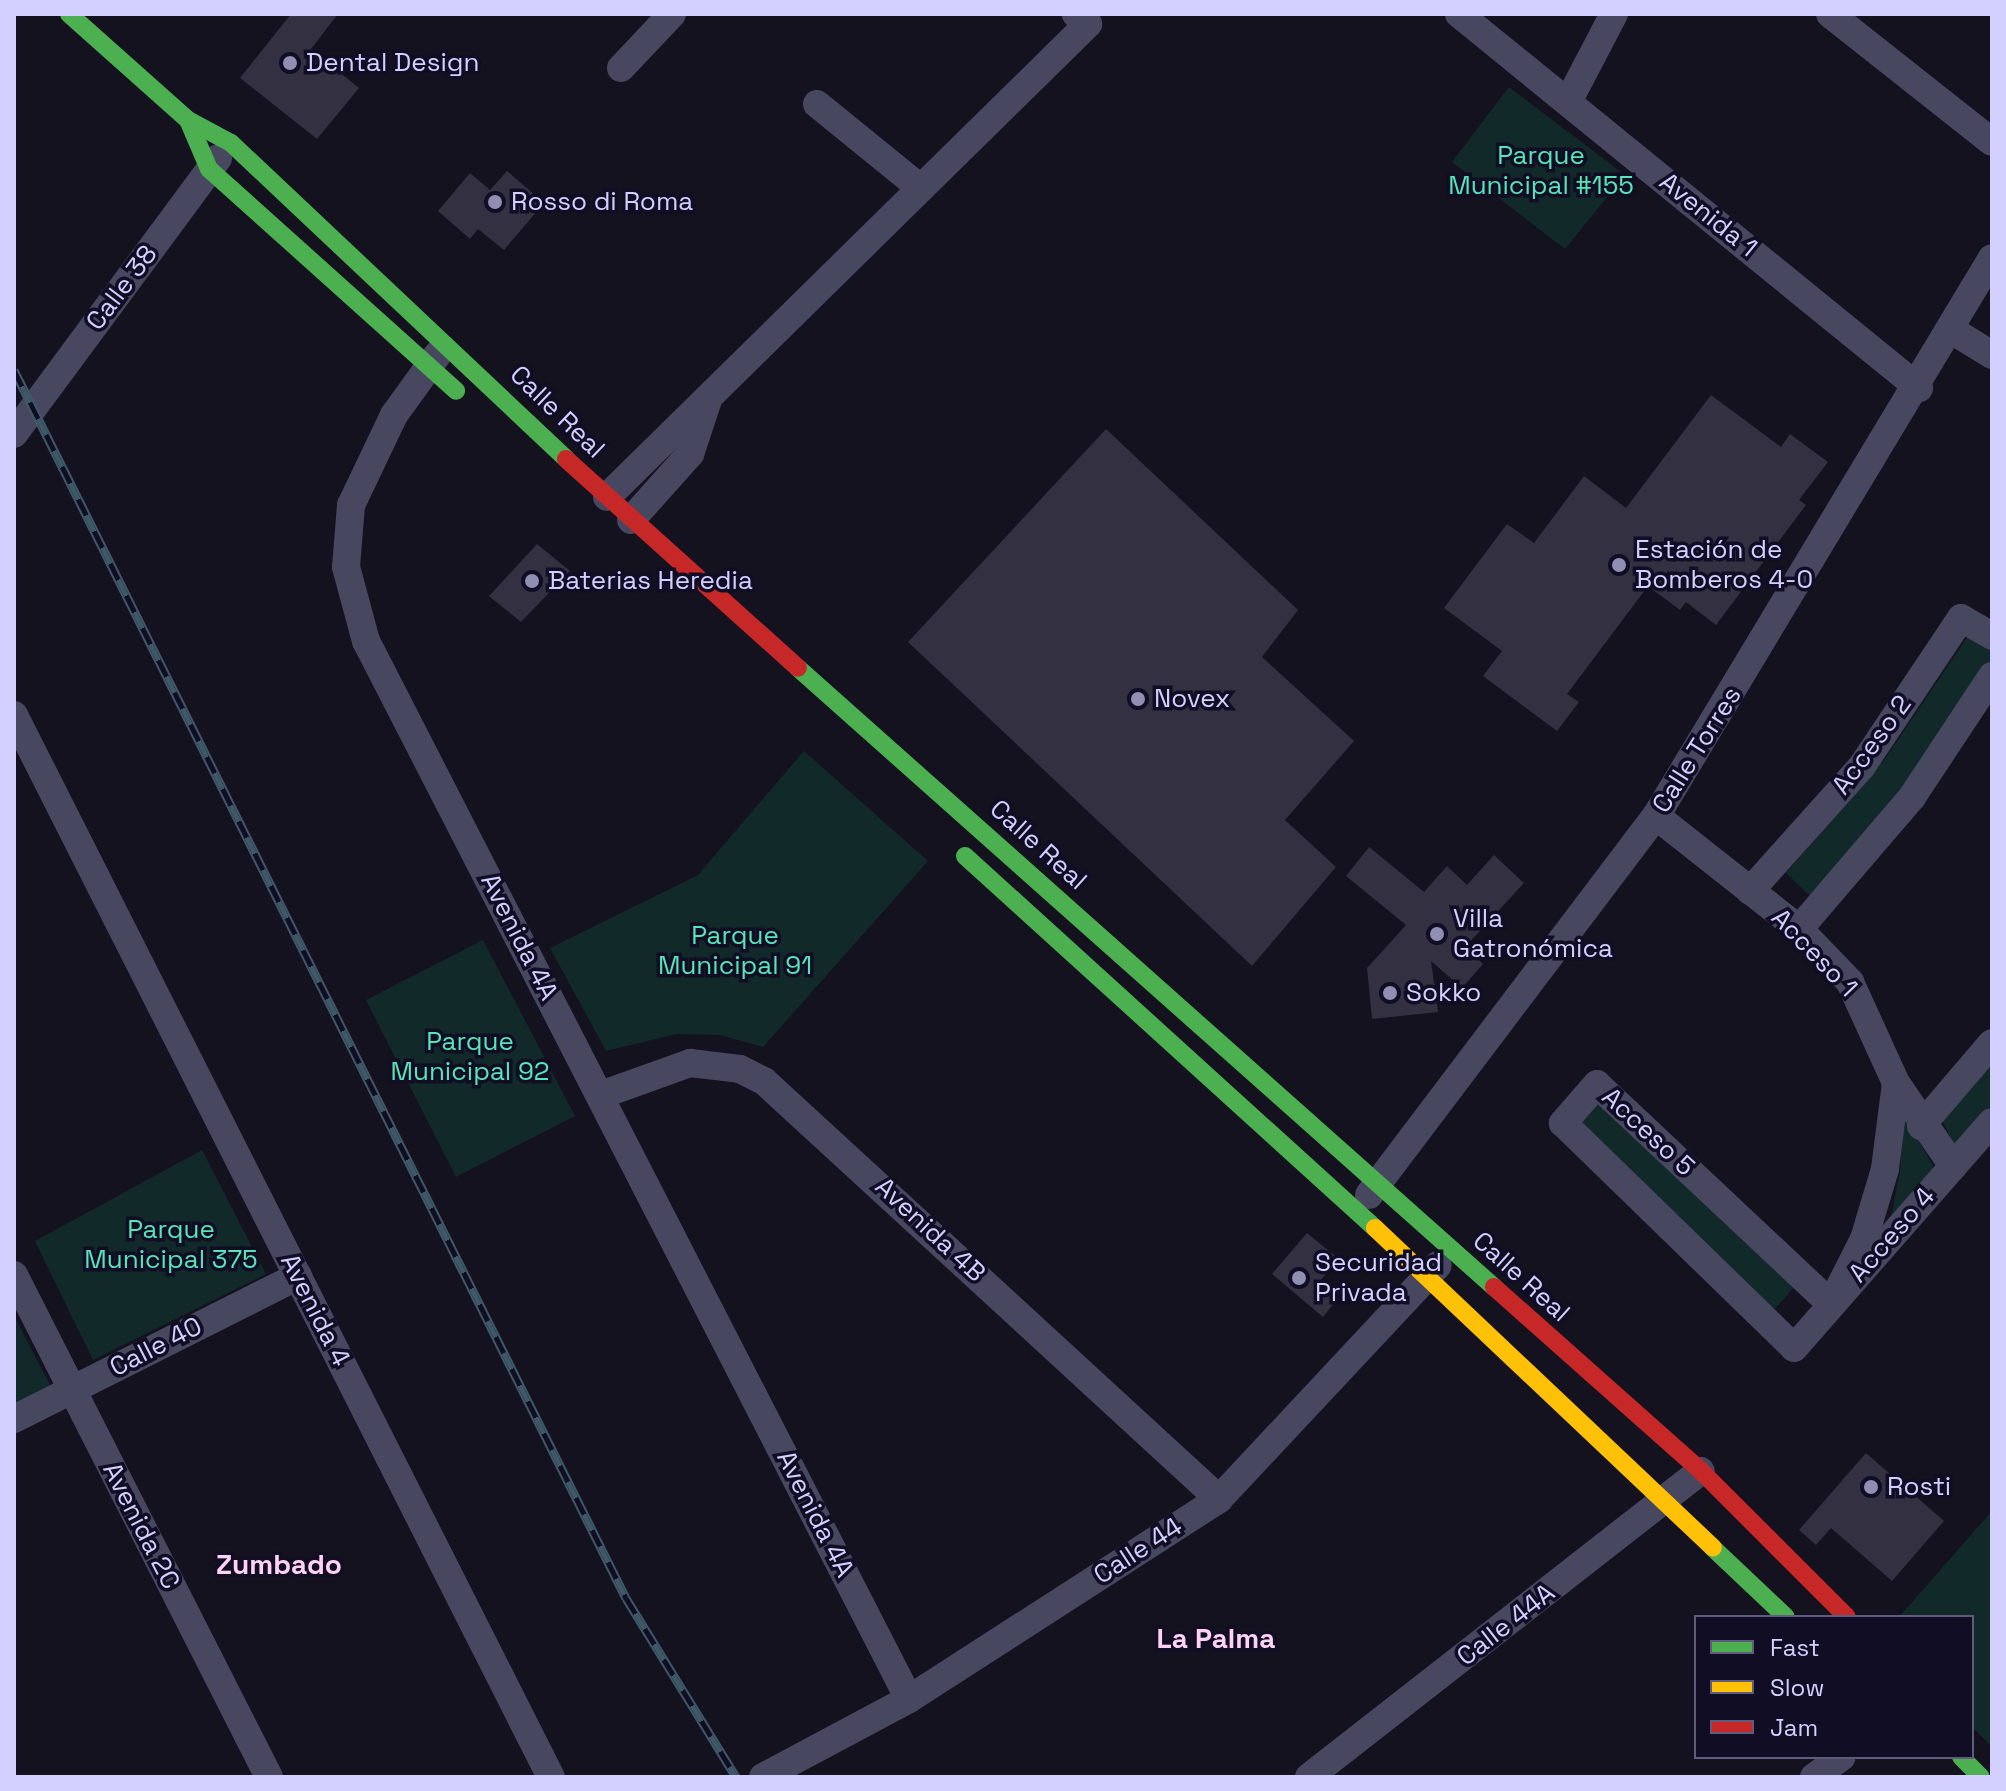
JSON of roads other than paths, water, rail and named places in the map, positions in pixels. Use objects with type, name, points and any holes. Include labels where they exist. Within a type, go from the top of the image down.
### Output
[{"type":"main road","name":"Calle Real","points":[[69,14],[141,72],[188,120],[231,143],[448,342],[631,520],[1701,1471],[1845,1615]]},
{"type":"main road","name":"Calle Real","points":[[188,120],[209,169],[473,407]]},
{"type":"main road","points":[[945,838],[1428,1276],[1668,1499],[1784,1615]]},
{"type":"main road","points":[[1963,1759],[1981,1777]]},
{"type":"street","points":[[621,68],[672,14]]},
{"type":"street","points":[[607,497],[711,391],[1088,24],[1076,14]]},
{"type":"street","name":"Avenida 1","points":[[1459,14],[1569,100],[1919,388]]},
{"type":"street","points":[[1569,100],[1614,14]]},
{"type":"street","points":[[1846,19],[1992,142]]},
{"type":"street","points":[[817,104],[919,187]]},
{"type":"street","name":"Calle 38","points":[[14,434],[231,143]]},
{"type":"street","name":"Calle Torres","points":[[1357,1211],[1656,816],[1919,388],[1992,258]]},
{"type":"street","points":[[1953,331],[1992,355]]},
{"type":"street","name":"Avenida 4A","points":[[448,342],[394,415],[351,505],[346,532],[352,601],[366,641],[909,1699]]},
{"type":"street","points":[[631,520],[690,454],[711,391]]},
{"type":"street","name":"Acceso 2","points":[[1750,891],[1862,766],[1961,618],[1992,636]]},
{"type":"street","points":[[1799,929],[1912,797],[1992,676]]},
{"type":"street","name":"Avenida 4","points":[[14,715],[551,1777]]},
{"type":"street","name":"Acceso 1","points":[[1656,816],[1799,929],[1850,982],[1896,1083],[1921,1126],[1953,1166]]},
{"type":"street","points":[[1921,1126],[1992,1043]]},
{"type":"street","name":"Avenida 4B","points":[[601,1095],[690,1063],[740,1069],[764,1081],[1219,1499]]},
{"type":"street","name":"Acceso 4","points":[[1831,1304],[1864,1239],[1885,1169],[1896,1083]]},
{"type":"street","name":"Acceso 5","points":[[1794,1348],[1563,1123],[1597,1084],[1831,1304]]},
{"type":"street","name":"Acceso 4","points":[[1794,1348],[1992,1122]]},
{"type":"street","name":"Calle 44","points":[[763,1777],[814,1767],[909,1699],[1219,1499],[1452,1250]]},
{"type":"street","name":"Avenida 2C","points":[[14,1275],[269,1777]]},
{"type":"street","name":"Calle 40","points":[[14,1419],[298,1276]]},
{"type":"street","name":"Calle 44A","points":[[1309,1777],[1701,1471]]},
{"type":"street","points":[[1814,1777],[1839,1759]]},
{"type":"railway","points":[[14,370],[626,1598],[736,1777]]},
{"type":"place","name":"Dental Design","points":[[290,63]]},
{"type":"place","name":"Rosso di Roma","points":[[495,202]]},
{"type":"place","name":"Estación de Bomberos 4-0","points":[[1619,565]]},
{"type":"place","name":"Baterias Heredia","points":[[532,581]]},
{"type":"place","name":"Novex","points":[[1138,699]]},
{"type":"place","name":"Villa Gatronómica","points":[[1437,934]]},
{"type":"place","name":"Sokko","points":[[1390,993]]},
{"type":"place","name":"Securidad Privada","points":[[1299,1278]]},
{"type":"place","name":"Rosti","points":[[1871,1487]]},
{"type":"district","name":"Zumbado","points":[[279,1564]]},
{"type":"district","name":"La Palma","points":[[1216,1638]]},
{"type":"park label","name":"Parque Municipal #155","points":[[1541,171]]},
{"type":"park label","name":"Parque Municipal 91","points":[[735,951]]},
{"type":"park label","name":"Parque Municipal 92","points":[[470,1057]]},
{"type":"park label","name":"Parque Municipal 375","points":[[171,1245]]}]
